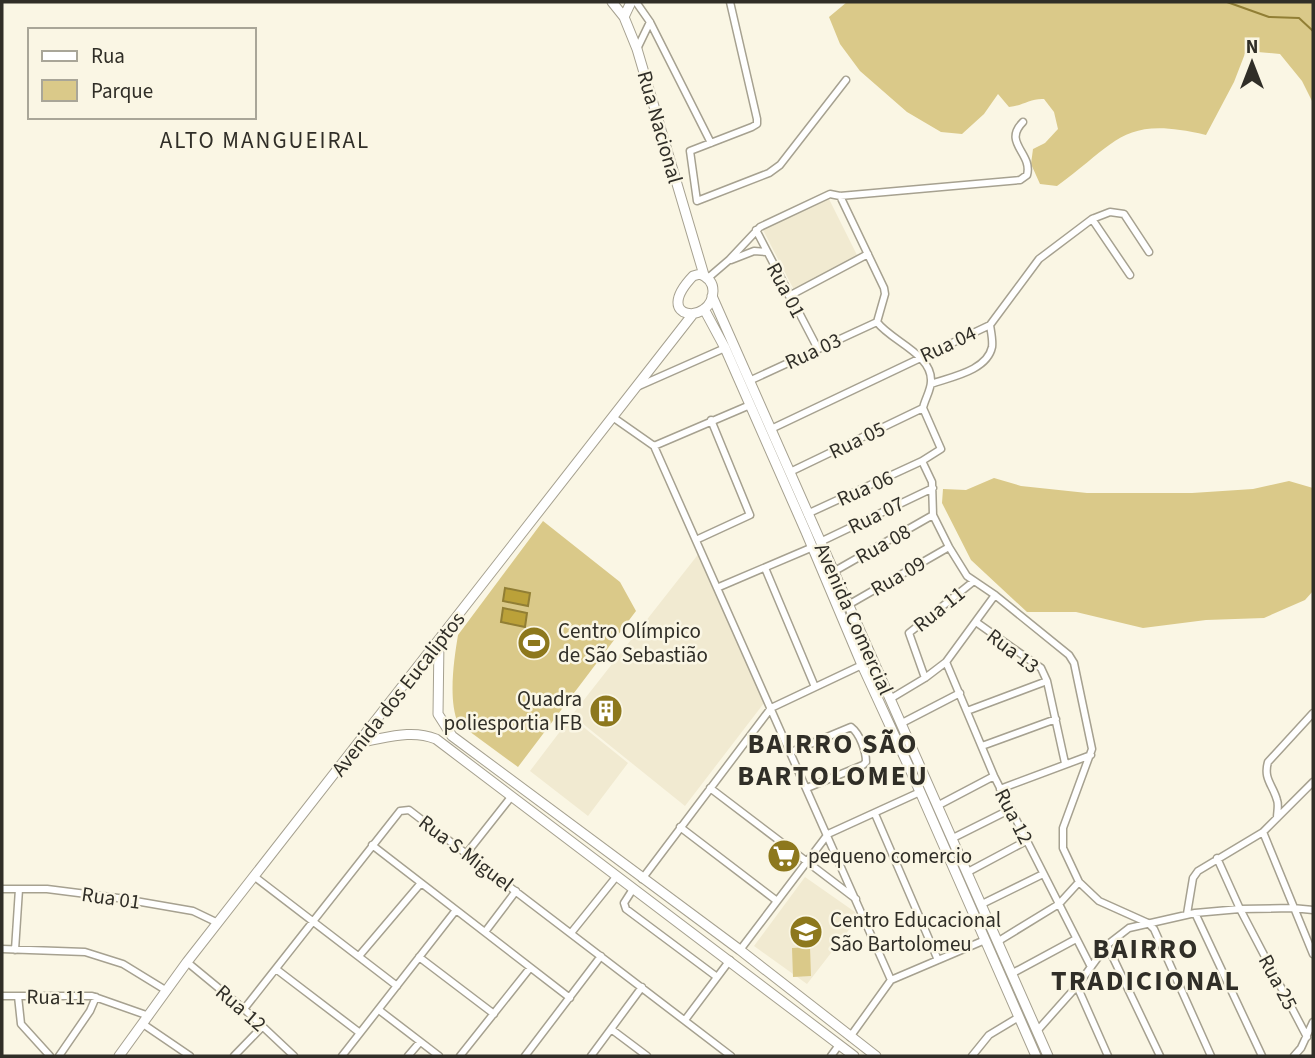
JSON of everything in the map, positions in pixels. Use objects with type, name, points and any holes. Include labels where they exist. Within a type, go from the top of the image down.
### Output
[{"type":"street","name":"Rua Nacional","points":[[612,2],[624,17],[638,49],[706,277]]},
{"type":"street","points":[[624,17],[631,2]]},
{"type":"street","points":[[636,2],[650,22],[712,143]]},
{"type":"street","points":[[733,2],[757,124],[690,151],[697,201],[769,173],[780,165],[846,79]]},
{"type":"street","points":[[638,49],[650,22]]},
{"type":"street","name":"Rua 01","points":[[706,277],[729,260],[756,230],[830,194],[1020,180],[1027,175],[1028,165],[1014,134],[1023,122]]},
{"type":"street","points":[[840,195],[885,294],[877,321],[920,357],[930,376],[931,384],[923,408],[942,449],[922,461],[933,488],[933,515],[967,576],[995,594],[1069,654],[1073,663],[1091,741],[1091,755],[1063,828],[1063,848],[1079,882],[1100,901],[1148,923],[1154,929],[1211,1056]]},
{"type":"street","points":[[1130,275],[1093,219],[1110,212],[1118,211],[1124,214],[1149,252]]},
{"type":"street","name":"Rua 04","points":[[771,429],[990,325],[1039,259],[1093,219]]},
{"type":"street","name":"Rua 01","points":[[756,230],[818,349]]},
{"type":"street","points":[[729,260],[754,251],[766,252]]},
{"type":"street","points":[[789,296],[868,254]]},
{"type":"street","points":[[678,333],[679,298],[693,276],[699,257]]},
{"type":"street","points":[[679,310],[684,314],[693,314],[704,309],[712,296],[712,284],[706,277],[693,276]]},
{"type":"street","name":"Avenida Comercial","points":[[712,296],[790,472],[807,514],[810,530]]},
{"type":"street","name":"Avenida Comercial","points":[[704,309],[810,530],[862,666],[937,806],[940,824],[985,940],[1011,974],[1019,1017],[1036,1056]]},
{"type":"street","name":"Avenida dos Eucaliptos","points":[[119,1056],[187,962],[693,314]]},
{"type":"street","name":"Rua 03","points":[[749,381],[877,321]]},
{"type":"street","points":[[931,384],[983,362],[993,344],[990,325]]},
{"type":"street","points":[[637,386],[725,348]]},
{"type":"street","points":[[654,446],[750,405]]},
{"type":"street","name":"Rua 05","points":[[790,472],[923,408]]},
{"type":"street","points":[[614,418],[654,446],[698,539],[891,980]]},
{"type":"street","points":[[698,539],[750,515],[710,420]]},
{"type":"street","name":"Rua 06","points":[[807,514],[922,461]]},
{"type":"street","name":"Rua 07","points":[[719,587],[816,545],[933,488]]},
{"type":"street","name":"Rua 08","points":[[833,572],[933,515]]},
{"type":"street","name":"Rua 09","points":[[848,605],[949,547]]},
{"type":"street","name":"Avenida Comercial","points":[[824,562],[833,572],[902,723],[919,776],[920,792],[951,839],[997,942],[1002,965],[1014,993],[1037,1031],[1048,1056]]},
{"type":"street","points":[[765,568],[815,687]]},
{"type":"street","name":"Rua 11","points":[[925,678],[909,633],[974,581]]},
{"type":"street","points":[[890,699],[946,662],[995,594]]},
{"type":"street","name":"Rua 13","points":[[976,622],[1041,667],[1047,681],[1065,763]]},
{"type":"street","points":[[439,639],[438,714],[452,736],[740,950],[876,1056]]},
{"type":"street","name":"Rua 12","points":[[946,662],[1000,789],[1091,967]]},
{"type":"street","points":[[717,977],[626,909],[624,903],[630,887],[680,827],[771,708],[862,666]]},
{"type":"street","points":[[967,711],[1047,681]]},
{"type":"street","points":[[902,723],[960,694]]},
{"type":"street","points":[[1277,818],[1278,802],[1267,781],[1268,762],[1313,713]]},
{"type":"street","points":[[982,746],[1056,719]]},
{"type":"street","points":[[791,752],[851,727],[861,743],[866,757],[863,765],[807,788]]},
{"type":"street","points":[[361,742],[411,733],[436,739],[854,1056]]},
{"type":"street","points":[[464,761],[472,751]]},
{"type":"street","points":[[1000,789],[1091,755]]},
{"type":"street","points":[[937,806],[994,776]]},
{"type":"street","points":[[1187,914],[1193,878],[1201,868],[1263,832],[1313,782]]},
{"type":"street","points":[[710,788],[856,900]]},
{"type":"street","points":[[740,950],[828,834],[920,792]]},
{"type":"street","points":[[466,855],[511,797]]},
{"type":"street","name":"Rua S Miguel","points":[[244,1009],[400,811],[409,810],[731,1056]]},
{"type":"street","points":[[951,839],[1011,810]]},
{"type":"street","points":[[874,814],[938,960]]},
{"type":"street","points":[[680,827],[776,901]]},
{"type":"street","points":[[1263,832],[1313,954]]},
{"type":"street","points":[[966,873],[1027,841]]},
{"type":"street","points":[[372,845],[570,998]]},
{"type":"street","name":"Rua 25","points":[[1217,858],[1240,909],[1307,1037]]},
{"type":"street","points":[[980,905],[1043,874]]},
{"type":"street","points":[[255,877],[397,986]]},
{"type":"street","points":[[571,933],[616,877]]},
{"type":"street","points":[[997,942],[1059,904],[1079,882]]},
{"type":"street","points":[[359,956],[421,883]]},
{"type":"street","name":"Rua 01","points":[[2,889],[47,889],[143,902],[193,911],[218,923]]},
{"type":"street","points":[[15,950],[19,889]]},
{"type":"street","points":[[485,932],[516,891]]},
{"type":"street","points":[[1037,1031],[1077,986],[1107,945],[1123,931],[1195,913],[1240,909],[1313,910]]},
{"type":"street","points":[[342,1056],[456,910]]},
{"type":"street","points":[[1195,913],[1262,1056]]},
{"type":"street","points":[[1011,974],[1076,939]]},
{"type":"street","points":[[850,1037],[891,980],[985,940]]},
{"type":"street","points":[[1107,945],[1160,1056]]},
{"type":"street","points":[[2,949],[85,952],[102,956],[123,964],[167,991]]},
{"type":"street","points":[[526,1056],[601,956]]},
{"type":"street","points":[[419,957],[494,1014]]},
{"type":"street","points":[[685,1020],[730,960]]},
{"type":"street","name":"Rua 12","points":[[187,962],[244,1009],[294,1056]]},
{"type":"street","points":[[460,1056],[530,968]]},
{"type":"street","points":[[276,969],[360,1033]]},
{"type":"street","points":[[1077,986],[1108,1056]]},
{"type":"street","points":[[591,1056],[642,987]]},
{"type":"street","name":"Rua 11","points":[[2,996],[96,997],[149,1016]]},
{"type":"street","points":[[18,996],[21,1024],[50,1056]]},
{"type":"street","points":[[59,1056],[90,1011],[96,997]]},
{"type":"street","points":[[379,1010],[439,1056]]},
{"type":"street","points":[[972,1056],[989,1035],[1019,1017]]},
{"type":"street","points":[[1294,1056],[1313,1022]]},
{"type":"street","points":[[143,1024],[190,1056]]},
{"type":"street","points":[[234,1056],[262,1026]]},
{"type":"street","points":[[611,1029],[647,1056]]},
{"type":"street","points":[[408,1056],[420,1042]]},
{"type":"street","points":[[831,1056],[839,1045]]},
{"type":"shaded area","points":[[829,199],[858,257],[794,290],[762,228]]},
{"type":"shaded area","points":[[700,552],[764,703],[685,806],[572,715]]},
{"type":"shaded area","points":[[505,588],[530,593],[528,606],[503,601]]},
{"type":"shaded area","points":[[503,608],[527,613],[525,627],[501,622]]},
{"type":"shaded area","points":[[571,717],[628,763],[588,816],[530,771]]},
{"type":"shaded area","name":"Centro Educacional São Bartolomeu","points":[[805,877],[855,912],[858,918],[807,984],[754,946]]},
{"type":"green space","points":[[847,2],[1313,2],[1313,103],[1302,81],[1280,54],[1246,51],[1234,82],[1206,135],[1156,128],[1138,131],[1109,145],[1057,186],[1040,184],[1031,164],[1033,149],[1045,143],[1058,129],[1054,112],[1044,99],[1009,107],[998,94],[984,114],[962,134],[941,132],[907,112],[860,71],[840,44],[829,17]]},
{"type":"green space","points":[[994,478],[1021,486],[1087,493],[1192,493],[1253,489],[1289,481],[1313,488],[1313,591],[1305,600],[1264,618],[1206,620],[1143,628],[1076,612],[1027,612],[971,560],[942,503],[943,489],[966,490]]},
{"type":"green space","name":"Centro Olímpico de São Sebastião","points":[[543,521],[620,582],[636,611],[518,767],[458,723],[453,703],[454,667],[458,635]]},
{"type":"green space","points":[[810,947],[811,976],[793,977],[792,948]]},
{"type":"waterway","points":[[1227,2],[1269,17],[1299,18],[1313,31]]},
{"type":"place","name":"Centro Olímpico de São Sebastião","points":[[534,643]]},
{"type":"place","name":"Quadra poliesportia IFB","points":[[606,711]]},
{"type":"place","name":"pequeno comercio","points":[[784,856]]},
{"type":"place","name":"Centro Educacional São Bartolomeu","points":[[806,932]]},
{"type":"district","name":"ALTO MANGUEIRAL","points":[[265,140]]},
{"type":"district","name":"BAIRRO SÃO BARTOLOMEU","points":[[833,759]]},
{"type":"district","name":"BAIRRO TRADICIONAL","points":[[1146,964]]}]
